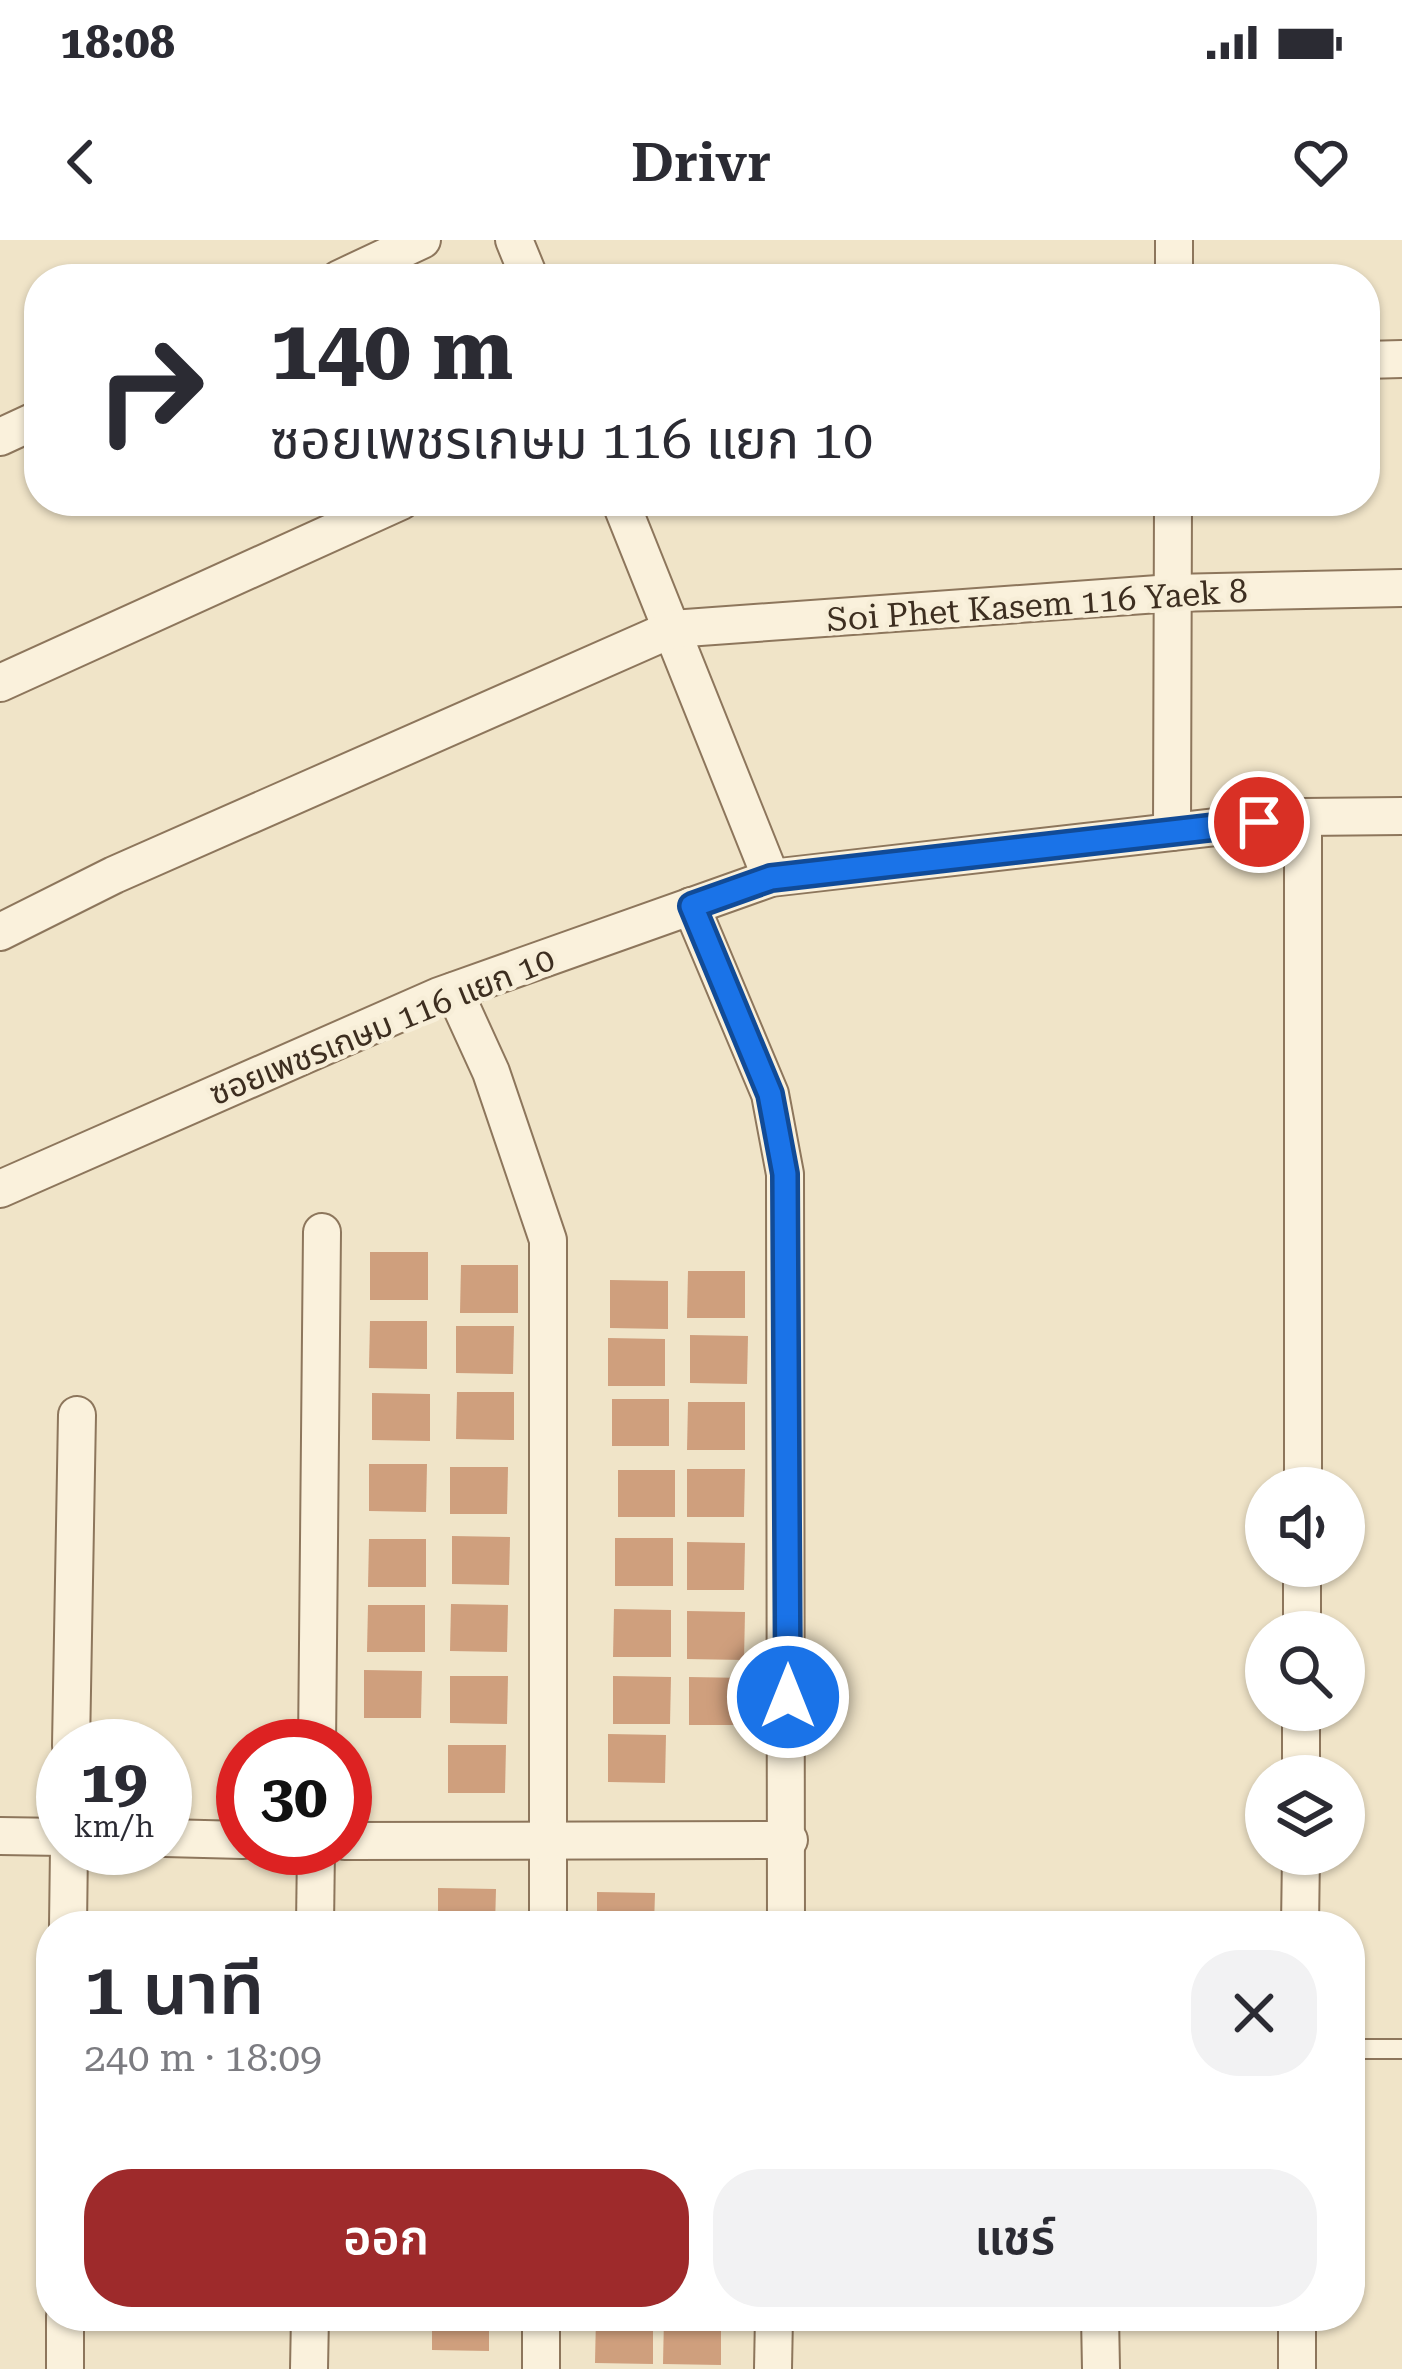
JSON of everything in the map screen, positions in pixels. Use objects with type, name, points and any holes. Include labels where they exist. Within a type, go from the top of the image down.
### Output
[{"type":"street","points":[[371,264],[422,240]]},
{"type":"street","points":[[0,683],[368,516]]},
{"type":"street","points":[[626,516],[771,878]]},
{"type":"street","points":[[1172,832],[1173,516]]},
{"type":"street","name":"Soi Phet Kasem 116 Yaek 8","points":[[0,932],[114,875],[672,629],[1172,593],[1402,588]]},
{"type":"street","points":[[1303,817],[1303,1467]]},
{"type":"street","name":"ซอยเพชรเกษม 116 แยก 10","points":[[0,1189],[454,991],[771,878],[1303,817],[1402,817]]},
{"type":"street","points":[[692,906],[770,1094],[785,1174],[787,1911]]},
{"type":"street","points":[[454,991],[491,1072],[548,1240],[548,1911]]},
{"type":"street","points":[[317,1719],[322,1232]]},
{"type":"street","points":[[71,1719],[77,1415]]},
{"type":"street","points":[[0,1836],[36,1837]]},
{"type":"street","points":[[372,1841],[789,1840]]},
{"type":"street","points":[[68,1911],[69,1875]]},
{"type":"street","points":[[315,1911],[316,1875]]},
{"type":"street","points":[[1300,1875],[1300,1911]]},
{"type":"street","points":[[65,2331],[65,2369]]},
{"type":"street","points":[[309,2369],[310,2331]]},
{"type":"street","points":[[541,2331],[541,2369]]},
{"type":"street","points":[[772,2369],[773,2331]]},
{"type":"street","points":[[1100,2331],[1101,2369]]},
{"type":"street","points":[[1297,2369],[1298,2331]]},
{"type":"lane","points":[[1365,2049],[1402,2049]]},
{"type":"building","points":[[370,1252],[428,1252],[428,1300],[370,1300]]},
{"type":"building","points":[[461,1265],[518,1265],[518,1313],[460,1313]]},
{"type":"building","points":[[688,1271],[745,1271],[745,1318],[687,1318]]},
{"type":"building","points":[[610,1280],[668,1281],[668,1329],[610,1328]]},
{"type":"building","points":[[370,1321],[427,1321],[427,1369],[369,1368]]},
{"type":"building","points":[[456,1326],[514,1326],[513,1374],[456,1373]]},
{"type":"building","points":[[690,1335],[748,1336],[747,1384],[690,1383]]},
{"type":"building","points":[[608,1338],[665,1339],[665,1386],[608,1386]]},
{"type":"building","points":[[457,1392],[514,1392],[514,1440],[456,1439]]},
{"type":"building","points":[[372,1393],[430,1394],[430,1441],[372,1440]]},
{"type":"building","points":[[612,1399],[669,1399],[669,1446],[612,1446]]},
{"type":"building","points":[[688,1402],[745,1402],[745,1450],[687,1450]]},
{"type":"building","points":[[369,1464],[427,1464],[426,1512],[369,1511]]},
{"type":"building","points":[[450,1467],[508,1467],[507,1514],[450,1514]]},
{"type":"building","points":[[687,1469],[745,1469],[744,1517],[687,1517]]},
{"type":"building","points":[[618,1470],[675,1470],[675,1517],[618,1517]]},
{"type":"building","points":[[452,1536],[510,1537],[509,1585],[452,1584]]},
{"type":"building","points":[[615,1538],[673,1538],[673,1586],[615,1586]]},
{"type":"building","points":[[369,1539],[426,1539],[426,1587],[368,1587]]},
{"type":"building","points":[[687,1542],[745,1543],[744,1590],[687,1590]]},
{"type":"building","points":[[451,1604],[508,1605],[507,1652],[450,1651]]},
{"type":"building","points":[[368,1605],[425,1605],[425,1652],[367,1652]]},
{"type":"building","points":[[614,1609],[671,1610],[671,1657],[613,1657]]},
{"type":"building","points":[[687,1611],[745,1612],[744,1660],[687,1659]]},
{"type":"building","points":[[364,1670],[422,1671],[421,1718],[364,1718]]},
{"type":"building","points":[[450,1676],[508,1676],[507,1724],[450,1723]]},
{"type":"building","points":[[613,1676],[671,1677],[670,1724],[613,1724]]},
{"type":"building","points":[[689,1677],[747,1678],[747,1725],[689,1725]]},
{"type":"building","points":[[608,1734],[666,1735],[665,1783],[608,1782]]},
{"type":"building","points":[[448,1745],[506,1745],[505,1793],[448,1793]]},
{"type":"building","points":[[438,1888],[496,1889],[495,1911],[438,1911]]},
{"type":"building","points":[[597,1892],[655,1893],[654,1911],[597,1911]]},
{"type":"building","points":[[432,2331],[489,2331],[489,2351],[432,2350]]},
{"type":"building","points":[[596,2331],[653,2331],[653,2364],[595,2363]]},
{"type":"building","points":[[664,2331],[721,2331],[721,2365],[663,2364]]},
{"type":"route","points":[[788,1697],[785,1174],[770,1094],[692,906],[771,878],[1259,822]]}]
